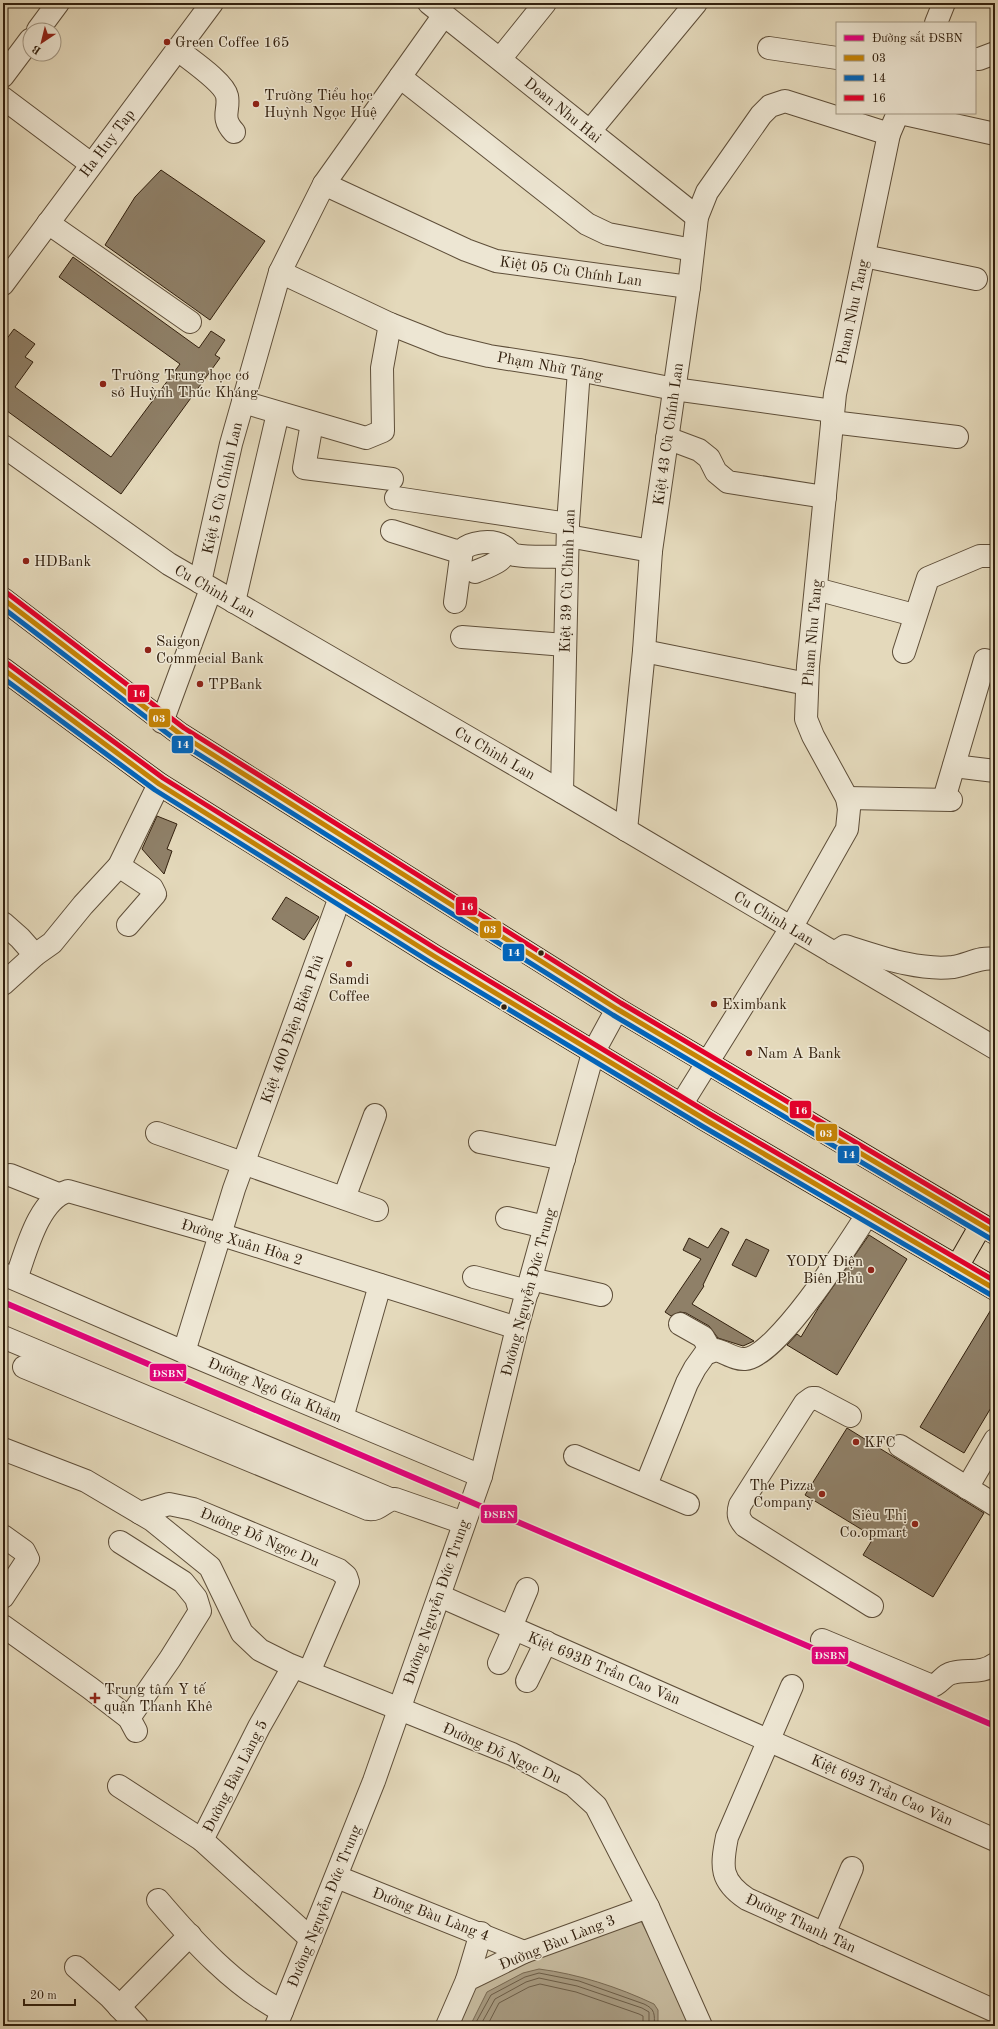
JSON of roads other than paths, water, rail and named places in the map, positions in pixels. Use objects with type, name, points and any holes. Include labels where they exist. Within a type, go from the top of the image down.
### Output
[{"type":"main road","points":[[3,599],[162,722],[617,1009],[988,1229],[957,1267]]},
{"type":"main road","points":[[3,669],[159,784],[593,1053],[995,1289]]},
{"type":"street","points":[[44,22],[58,3]]},
{"type":"street","name":"Ha Huy Tap","points":[[3,284],[212,3]]},
{"type":"street","points":[[500,59],[545,3]]},
{"type":"street","points":[[590,131],[696,3]]},
{"type":"street","points":[[936,22],[944,3]]},
{"type":"street","name":"Doan Nhu Hai","points":[[437,9],[697,217]]},
{"type":"street","name":"Kiệt 5 Cù Chính Lan","points":[[162,722],[205,585],[231,444],[280,272],[324,184],[400,77],[437,9]]},
{"type":"street","points":[[769,48],[836,58]]},
{"type":"street","points":[[177,49],[222,86],[227,97],[225,114],[230,127],[234,132]]},
{"type":"street","points":[[3,76],[22,51]]},
{"type":"street","points":[[400,77],[587,224],[608,234],[693,250]]},
{"type":"street","points":[[3,98],[91,164]]},
{"type":"street","name":"Kiệt 43 Cù Chính Lan","points":[[626,830],[644,651],[651,551],[689,287],[697,217],[707,192],[730,157],[770,106],[785,101],[889,134]]},
{"type":"street","name":"Pham Nhu Tang","points":[[681,1105],[791,928],[847,829],[849,809],[846,798],[812,736],[806,719],[807,684],[835,394],[889,134],[899,114]]},
{"type":"street","points":[[904,114],[995,134]]},
{"type":"street","name":"Kiệt 05 Cù Chính Lan","points":[[324,184],[466,250],[496,261],[689,287]]},
{"type":"street","points":[[48,223],[190,322]]},
{"type":"street","points":[[864,256],[976,279]]},
{"type":"street","name":"Phạm Nhữ Tăng","points":[[280,272],[390,324],[443,345],[489,356],[579,370],[674,389],[957,437]]},
{"type":"street","points":[[243,402],[366,438],[383,431],[382,368],[390,324]]},
{"type":"street","name":"Kiệt 39 Cù Chính Lan","points":[[562,792],[567,539],[579,370]]},
{"type":"street","points":[[234,602],[278,413]]},
{"type":"street","points":[[312,423],[304,468],[394,488],[567,539],[651,551]]},
{"type":"street","points":[[667,438],[699,450],[709,458],[716,472],[728,482],[825,497]]},
{"type":"street","name":"Cu Chinh Lan","points":[[3,446],[169,564],[562,792],[995,1048]]},
{"type":"street","points":[[392,531],[456,551],[462,550],[466,546],[480,543],[496,543],[503,546],[513,554],[567,539]]},
{"type":"street","points":[[455,602],[462,550]]},
{"type":"street","points":[[475,572],[501,560],[505,557],[507,550]]},
{"type":"street","points":[[904,652],[914,615],[928,578],[980,556],[995,556]]},
{"type":"street","points":[[816,589],[914,615]]},
{"type":"street","points":[[462,637],[565,646]]},
{"type":"street","points":[[644,651],[807,684]]},
{"type":"street","points":[[846,798],[947,800],[954,766],[985,660],[995,664]]},
{"type":"street","points":[[954,766],[995,772]]},
{"type":"street","points":[[3,984],[35,955],[52,943],[83,905],[119,866],[159,784]]},
{"type":"street","points":[[119,866],[152,888],[155,894],[128,925]]},
{"type":"street","name":"Kiệt 400 Điện Biên Phủ","points":[[184,1352],[219,1234],[340,897]]},
{"type":"street","points":[[3,923],[20,938],[35,955]]},
{"type":"street","points":[[834,953],[845,946],[910,965],[953,967],[989,958],[995,959]]},
{"type":"street","name":"Đường Nguyễn Đức Trung","points":[[279,2018],[337,1877],[400,1708],[481,1476],[517,1328],[593,1053],[617,1009]]},
{"type":"street","points":[[344,1198],[375,1115]]},
{"type":"street","points":[[157,1133],[244,1162],[377,1210]]},
{"type":"street","points":[[480,1142],[564,1159]]},
{"type":"street","points":[[9,1277],[42,1212],[58,1194],[10,1175]]},
{"type":"street","name":"Đường Xuân Hòa 2","points":[[58,1194],[68,1191],[219,1234],[517,1328]]},
{"type":"street","points":[[646,1484],[687,1383],[699,1361],[711,1351],[722,1351],[745,1359],[755,1356],[792,1320],[819,1288],[868,1215]]},
{"type":"street","points":[[507,1218],[545,1227]]},
{"type":"street","points":[[474,1276],[601,1295]]},
{"type":"street","name":"Đường Ngô Gia Khảm","points":[[9,1277],[481,1476]]},
{"type":"street","points":[[342,1418],[380,1285]]},
{"type":"street","points":[[680,1324],[703,1337],[711,1351]]},
{"type":"street","points":[[3,1337],[390,1499],[401,1501],[464,1523]]},
{"type":"street","points":[[24,1367],[368,1509],[377,1509],[390,1499]]},
{"type":"street","points":[[850,1416],[816,1398],[808,1400],[744,1498],[738,1512],[739,1519],[745,1526],[872,1606]]},
{"type":"street","points":[[967,1488],[995,1440]]},
{"type":"street","points":[[900,1446],[995,1505]]},
{"type":"street","name":"Đường Đỗ Ngọc Du","points":[[3,1449],[86,1481],[152,1520],[210,1567],[242,1633],[260,1650],[301,1669],[512,1754],[573,1785],[596,1806],[648,1907],[701,2026]]},
{"type":"street","points":[[575,1456],[646,1484],[688,1504]]},
{"type":"street","name":"Đường Đỗ Ngọc Du","points":[[140,1513],[169,1504],[193,1509],[339,1570],[346,1576],[348,1582],[301,1669]]},
{"type":"street","points":[[3,1536],[24,1551],[28,1559],[3,1597]]},
{"type":"street","points":[[3,1626],[90,1688],[132,1725],[200,1611],[196,1598],[183,1582],[120,1542]]},
{"type":"street","points":[[499,1663],[527,1589]]},
{"type":"street","name":"Kiệt 693B Trần Cao Vân","points":[[440,1596],[769,1739]]},
{"type":"street","points":[[822,1640],[932,1686],[936,1685],[945,1675],[953,1672],[985,1670],[995,1664]]},
{"type":"street","points":[[527,1681],[546,1642]]},
{"type":"street","name":"Đường Bàu Làng 5","points":[[301,1669],[259,1727],[202,1840],[311,1939]]},
{"type":"street","name":"Đường Thanh Tân","points":[[792,1686],[728,1837],[722,1861],[724,1873],[729,1884],[747,1898],[995,2011]]},
{"type":"street","name":"Kiệt 693 Trần Cao Vân","points":[[769,1739],[995,1840]]},
{"type":"street","points":[[119,1786],[202,1840]]},
{"type":"street","points":[[824,1934],[852,1868]]},
{"type":"street","name":"Đường Bàu Làng 4","points":[[337,1877],[481,1933],[524,1952]]},
{"type":"street","points":[[158,1900],[186,1931],[244,1988],[263,2001],[279,2018]]},
{"type":"street","name":"Đường Bàu Làng 3","points":[[467,1980],[524,1952],[648,1907]]},
{"type":"street","points":[[114,2002],[186,1931]]},
{"type":"street","name":"Đường Bàu Làng 3","points":[[447,2026],[467,1980],[481,1933]]},
{"type":"street","points":[[76,1967],[114,2002],[137,2026]]},
{"type":"water","points":[[539,1969],[568,1974],[598,1982],[654,2004],[658,2010],[658,2026],[470,2026],[487,1992],[523,1973]]},
{"type":"rail line","name":"ĐSBN","points":[[3,1302],[995,1726]]},
{"type":"place","name":"Green Coffee 165","points":[[167,42]]},
{"type":"place","name":"Trường Tiểu học Huỳnh Ngọc Huệ","points":[[256,104]]},
{"type":"place","name":"Trường Trung học cơ sở Huỳnh Thúc Kháng","points":[[103,384]]},
{"type":"place","name":"HDBank","points":[[26,561]]},
{"type":"place","name":"Saigon Commecial Bank","points":[[148,650]]},
{"type":"place","name":"TPBank","points":[[200,684]]},
{"type":"place","name":"Samdi Coffee","points":[[349,964]]},
{"type":"place","name":"Eximbank","points":[[714,1004]]},
{"type":"place","name":"Nam A Bank","points":[[749,1053]]},
{"type":"place","name":"YODY Điện Biên Phủ","points":[[871,1270]]},
{"type":"place","name":"KFC","points":[[856,1442]]},
{"type":"place","name":"The Pizza Company","points":[[822,1494]]},
{"type":"place","name":"Siêu Thị Co.opmart","points":[[915,1524]]},
{"type":"place","name":"Trung tâm Y tế quận Thanh Khê","points":[[95,1698]]}]
